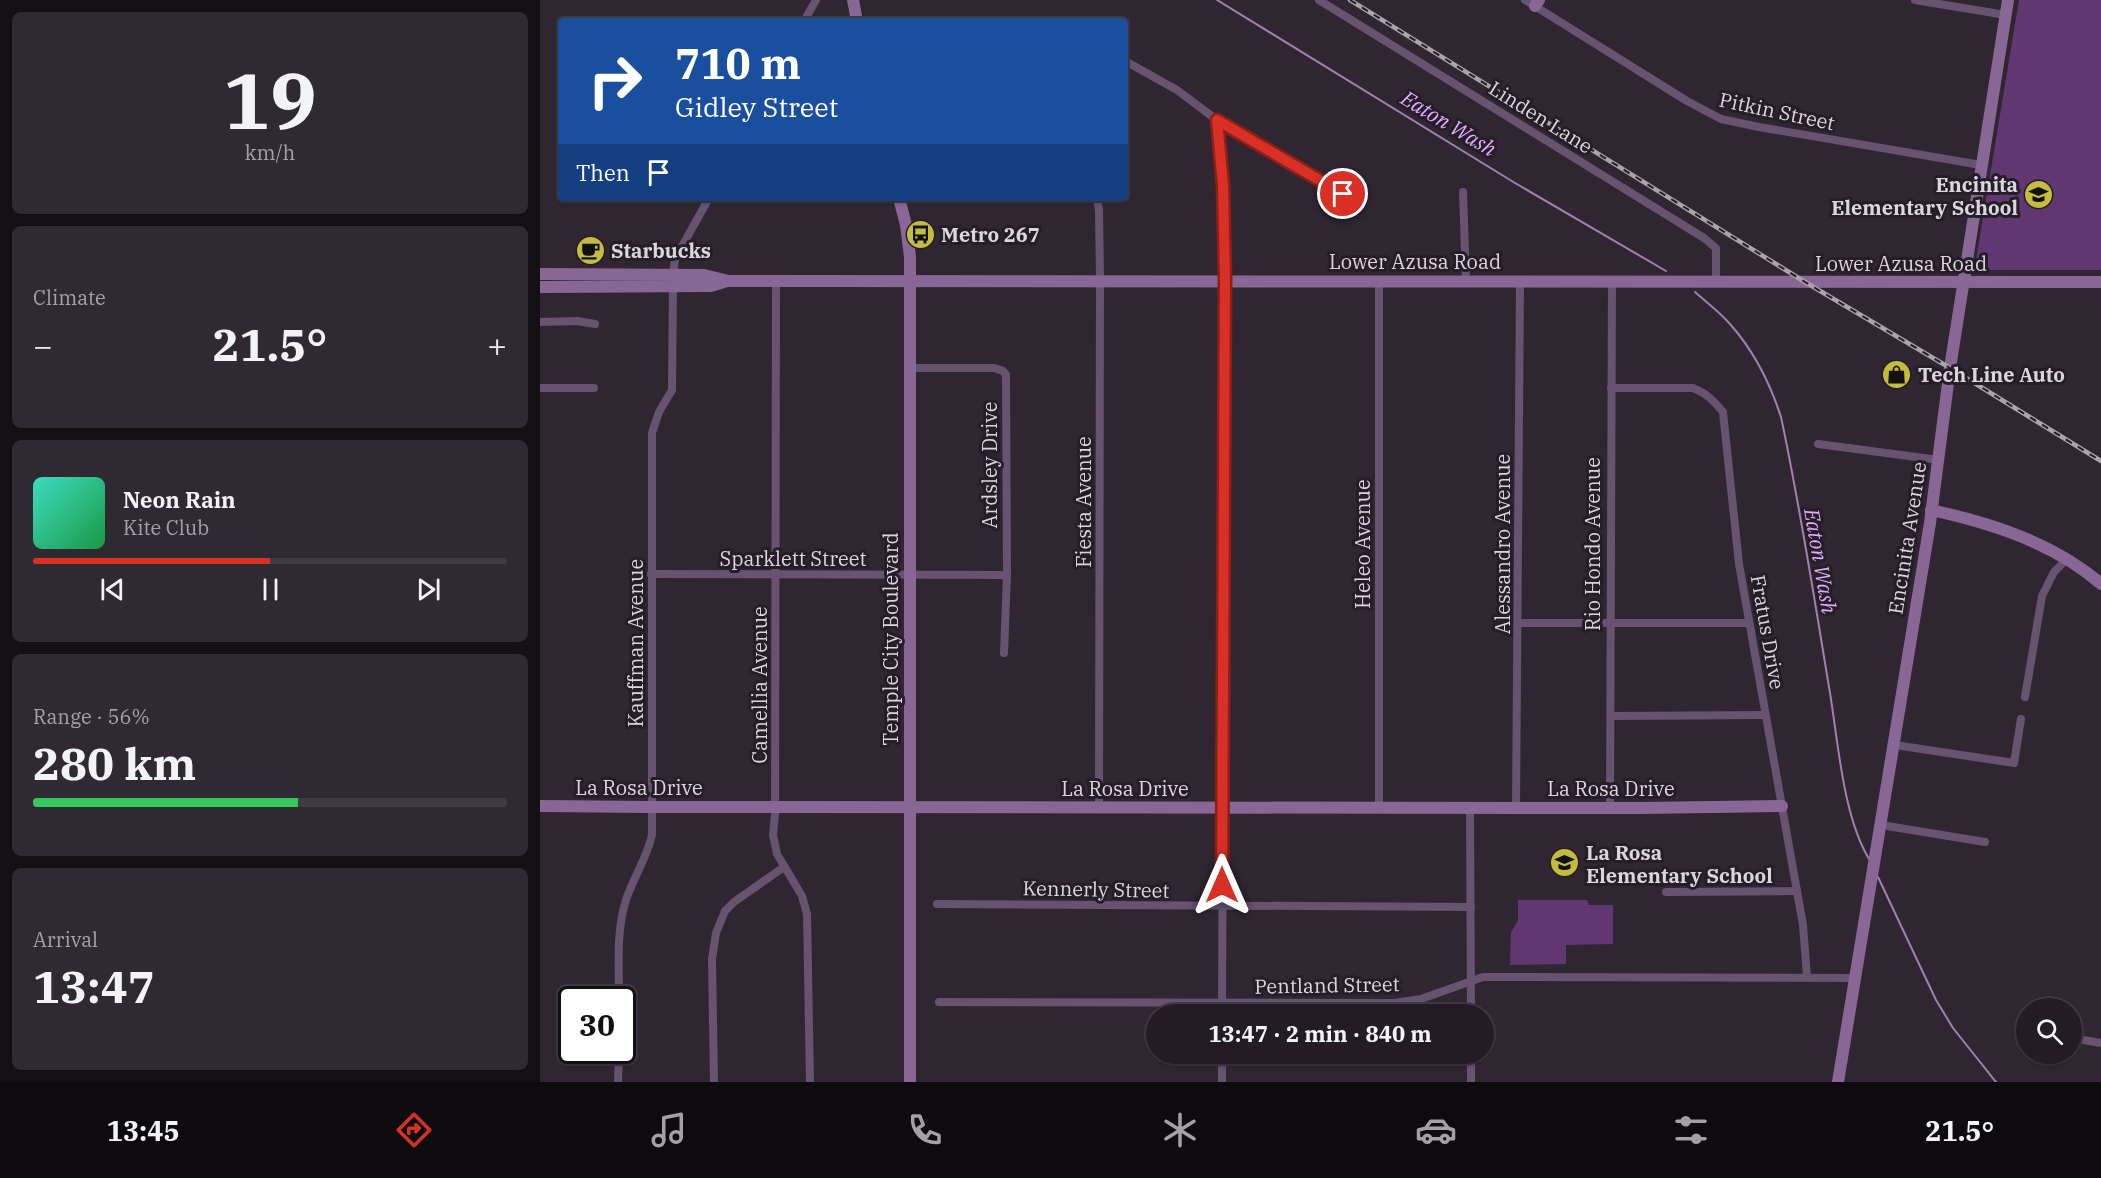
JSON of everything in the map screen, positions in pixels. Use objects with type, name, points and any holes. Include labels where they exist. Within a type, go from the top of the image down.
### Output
[{"type":"main road","points":[[853,0],[856,18]]},
{"type":"main road","name":"Encinita Avenue","points":[[1838,1082],[1895,745],[1939,460],[1980,165],[2008,0]]},
{"type":"main road","name":"Temple City Boulevard","points":[[900,201],[908,237],[909,281],[910,1082]]},
{"type":"main road","name":"Lower Azusa Road","points":[[540,274],[673,281],[694,286],[711,286],[729,281],[776,280],[2101,282]]},
{"type":"main road","name":"Lower Azusa Road","points":[[540,286],[639,287],[704,275],[729,281]]},
{"type":"main road","points":[[1931,510],[1997,527],[2046,548],[2101,584]]},
{"type":"main road","name":"La Rosa Drive","points":[[540,806],[908,808],[1782,806]]},
{"type":"street","points":[[806,18],[816,0]]},
{"type":"street","name":"Linden Lane","points":[[1319,0],[1704,238],[1716,248],[1716,281]]},
{"type":"street","points":[[1916,0],[2006,15]]},
{"type":"street","name":"Pitkin Street","points":[[1533,2],[1687,101],[1721,119],[1980,165]]},
{"type":"street","points":[[1128,63],[1177,90],[1217,120],[1343,194]]},
{"type":"street","points":[[1217,120],[1223,185],[1225,280],[1222,1003]]},
{"type":"street","points":[[1463,192],[1466,281]]},
{"type":"street","name":"Kauffman Avenue","points":[[619,986],[619,940],[622,916],[626,900],[648,851],[652,835],[652,433],[659,412],[672,390],[675,260],[707,201]]},
{"type":"street","name":"Fiesta Avenue","points":[[1097,201],[1100,280],[1099,807]]},
{"type":"street","name":"Camellia Avenue","points":[[776,280],[775,806],[773,835],[777,854],[802,896],[807,914],[810,1082]]},
{"type":"street","name":"Heleo Avenue","points":[[1379,281],[1379,807]]},
{"type":"street","name":"Alessandro Avenue","points":[[1516,808],[1520,281]]},
{"type":"street","name":"Rio Hondo Avenue","points":[[1610,807],[1612,281]]},
{"type":"street","points":[[540,322],[577,321],[594,324]]},
{"type":"street","name":"Ardsley Drive","points":[[910,368],[994,368],[1004,371],[1006,375],[1004,653]]},
{"type":"street","points":[[540,388],[594,388]]},
{"type":"street","name":"Fratus Drive","points":[[1611,388],[1693,388],[1703,392],[1723,412],[1735,536],[1797,891],[1806,947],[1807,977]]},
{"type":"street","points":[[1818,444],[1939,460]]},
{"type":"street","points":[[2025,697],[2042,596],[2054,572],[2066,560]]},
{"type":"street","name":"Sparklett Street","points":[[651,574],[1006,575]]},
{"type":"street","points":[[1518,623],[1749,623]]},
{"type":"street","points":[[1611,716],[1765,715]]},
{"type":"street","points":[[1895,745],[2014,763],[2021,719]]},
{"type":"street","points":[[1470,808],[1471,1004]]},
{"type":"street","points":[[1881,825],[1984,842]]},
{"type":"street","points":[[714,1082],[712,959],[716,933],[725,911],[734,902],[784,867]]},
{"type":"street","points":[[1666,892],[1797,891]]},
{"type":"street","name":"Kennerly Street","points":[[937,904],[1471,907]]},
{"type":"street","name":"Pentland Street","points":[[939,1002],[1395,1003],[1421,999],[1483,977],[1856,978]]},
{"type":"street","points":[[2082,1040],[2101,1043]]},
{"type":"street","points":[[618,1082],[619,1064]]},
{"type":"street","points":[[1222,1064],[1222,1082]]},
{"type":"street","points":[[1471,1064],[1471,1082]]},
{"type":"shaded area","name":"Encinita Elementary School","points":[[2019,0],[2101,0],[2101,270],[1980,270],[1975,266]]},
{"type":"shaded area","points":[[1518,900],[1587,900],[1589,905],[1613,905],[1613,944],[1566,945],[1566,964],[1510,965],[1511,932],[1518,921]]},
{"type":"waterway","name":"Eaton Wash","points":[[1217,0],[1515,183],[1666,271]]},
{"type":"waterway","name":"Eaton Wash","points":[[1695,292],[1726,320],[1747,345],[1772,392],[1781,417],[1806,552],[1842,775],[1853,820],[1869,859]]},
{"type":"waterway","name":"Eaton Wash","points":[[1878,877],[1936,1000],[1953,1028],[1996,1082]]},
{"type":"railway","points":[[1350,0],[1805,282],[2101,461]]},
{"type":"place","name":"Encinita Elementary School","points":[[2039,195]]},
{"type":"place","name":"Metro 267","points":[[920,234]]},
{"type":"place","name":"Starbucks","points":[[590,250]]},
{"type":"place","name":"Tech Line Auto","points":[[1897,374]]},
{"type":"place","name":"La Rosa Elementary School","points":[[1565,863]]},
{"type":"route","points":[[1222,885],[1225,280],[1223,185],[1217,120],[1343,194]]}]
